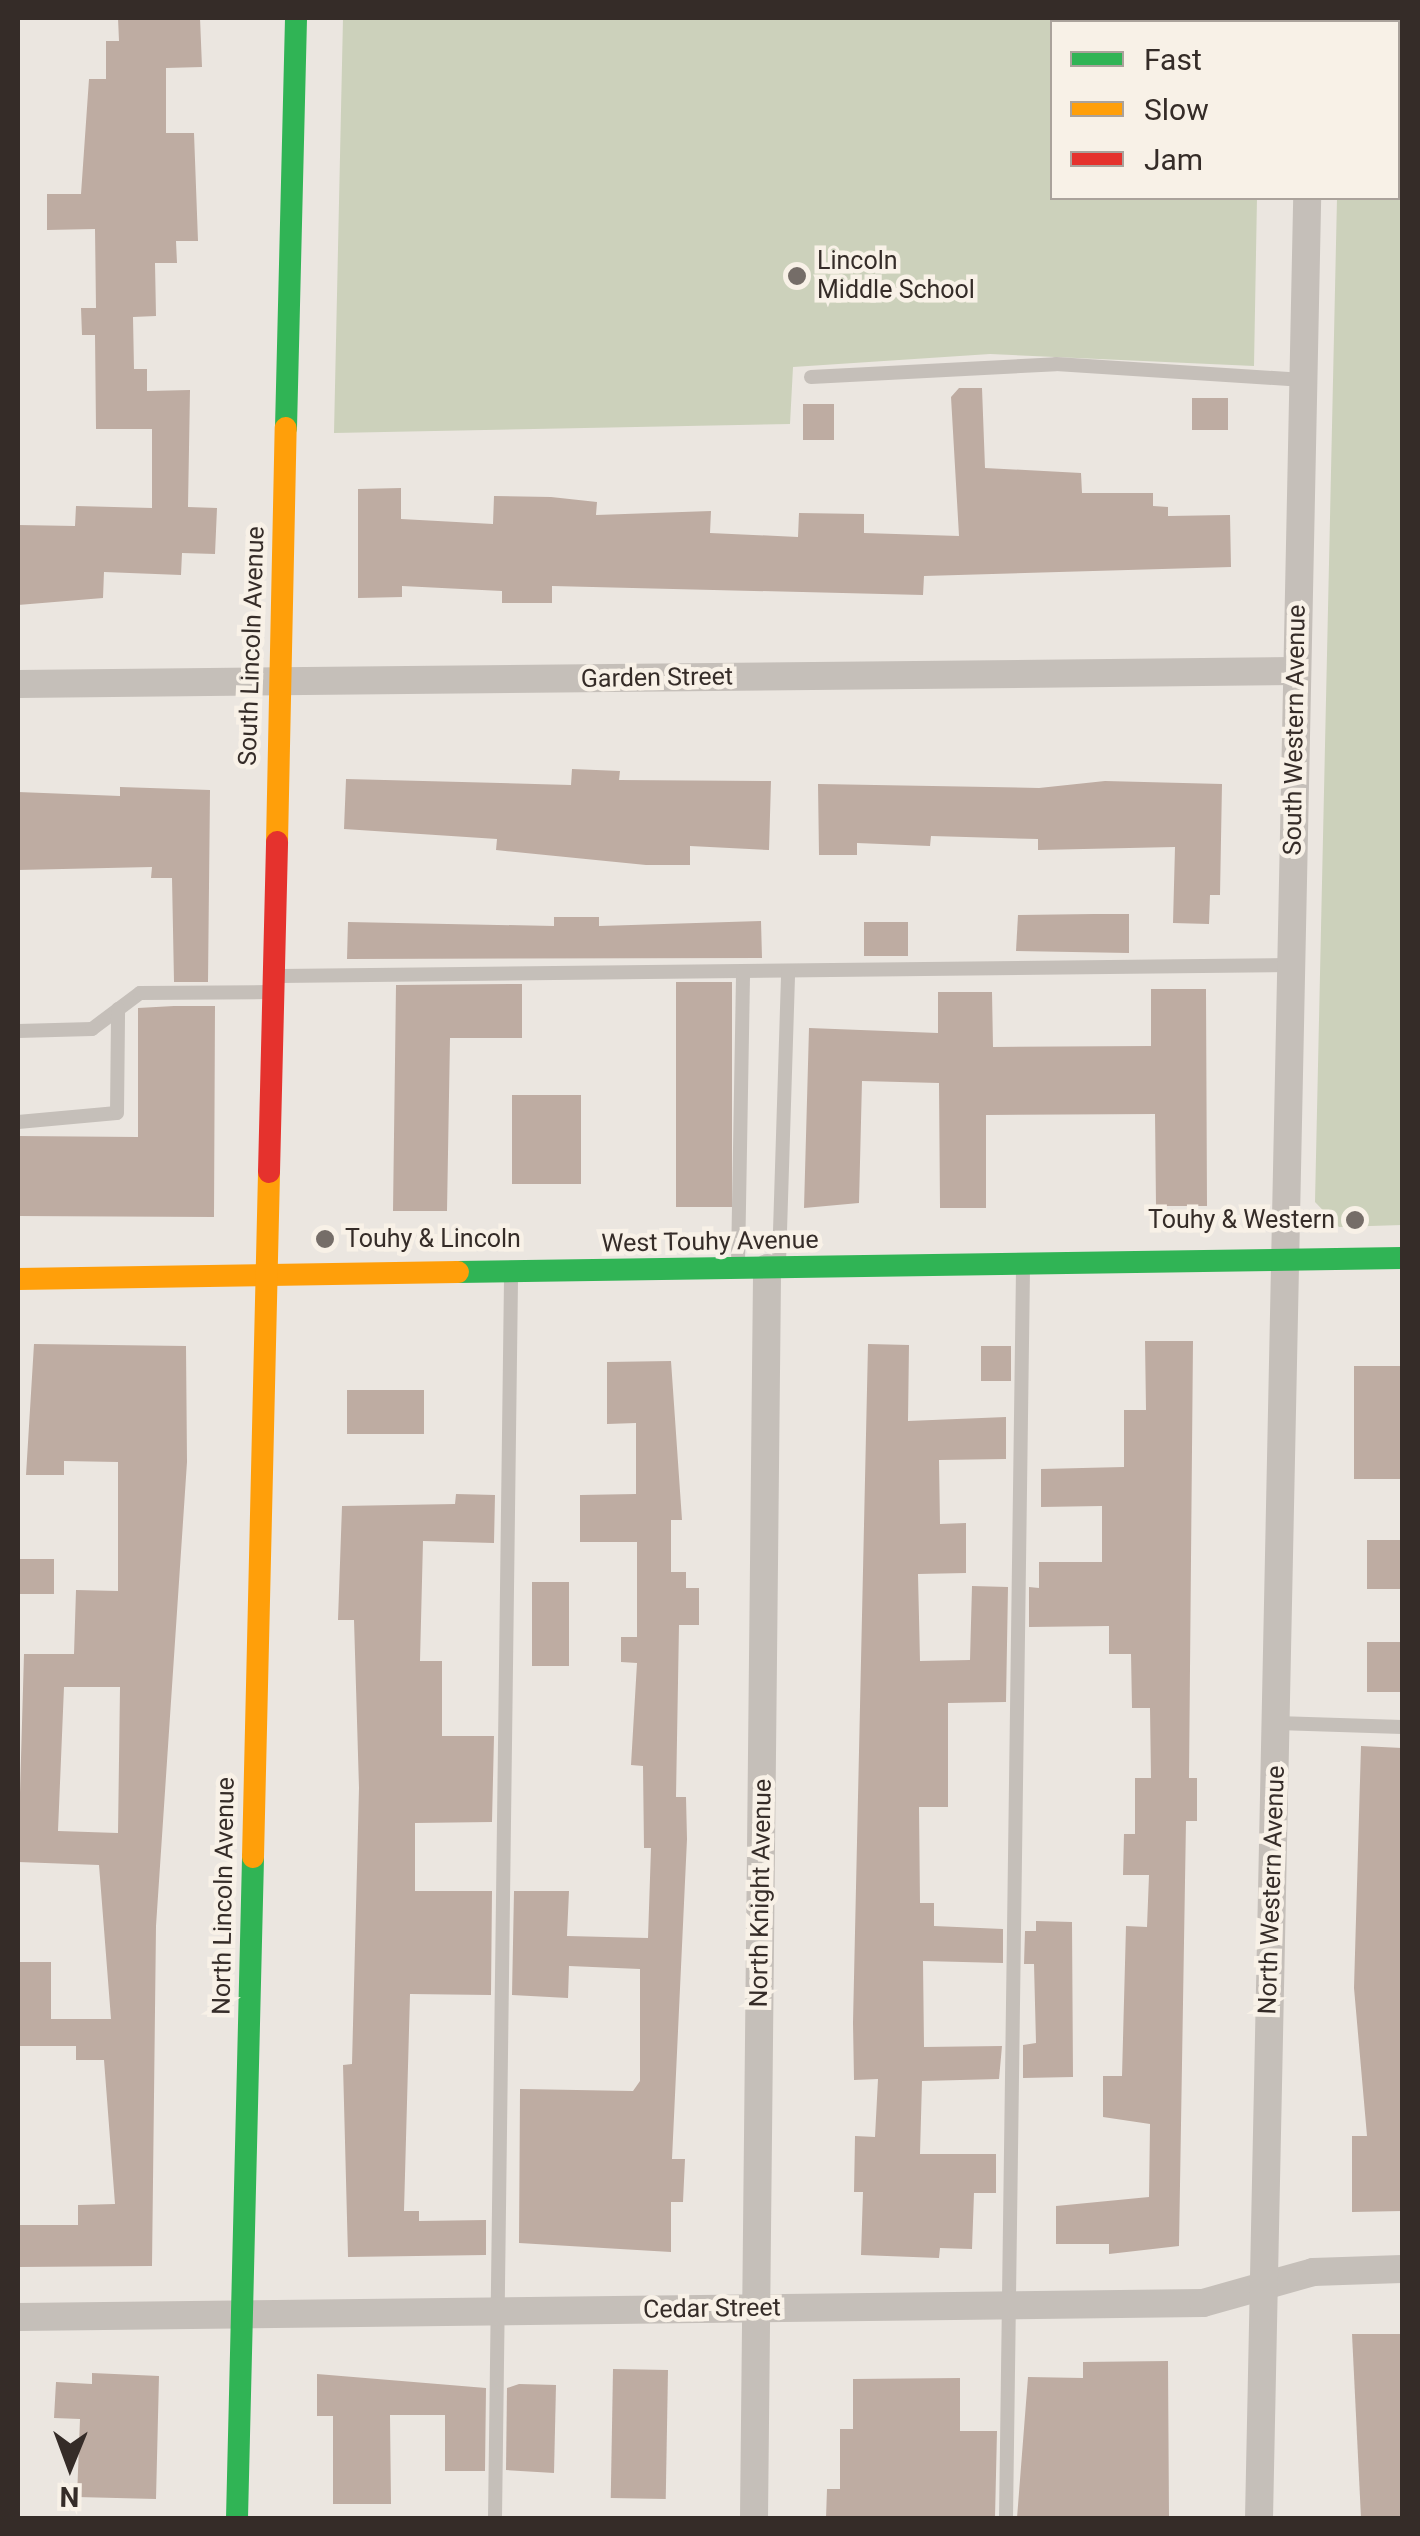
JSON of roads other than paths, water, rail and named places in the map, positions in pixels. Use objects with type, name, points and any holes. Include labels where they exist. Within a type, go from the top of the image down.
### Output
[{"type":"street","name":"South Lincoln Avenue","points":[[264,1276],[268,984],[296,18]]},
{"type":"street","name":"South Western Avenue","points":[[1284,1262],[1307,200]]},
{"type":"street","name":"Garden Street","points":[[18,684],[1296,672]]},
{"type":"street","name":"West Touhy Avenue","points":[[18,1279],[1402,1258]]},
{"type":"street","name":"North Western Avenue","points":[[1259,2518],[1284,1262]]},
{"type":"street","name":"North Knight Avenue","points":[[754,2518],[773,1269]]},
{"type":"street","name":"North Lincoln Avenue","points":[[238,2518],[264,1276]]},
{"type":"street","name":"Cedar Street","points":[[18,2317],[1203,2303],[1313,2272],[1402,2269]]},
{"type":"lane","points":[[811,377],[1056,364],[1303,380]]},
{"type":"lane","points":[[18,1031],[92,1030],[140,993],[268,984],[743,971],[1291,966]]},
{"type":"lane","points":[[738,1269],[743,971]]},
{"type":"lane","points":[[773,1269],[788,971]]},
{"type":"lane","points":[[18,1122],[118,1112],[118,1009]]},
{"type":"lane","points":[[1006,2518],[1024,1265]]},
{"type":"lane","points":[[495,2518],[511,1272]]},
{"type":"lane","points":[[1277,1723],[1402,1727]]},
{"type":"place","name":"Lincoln Middle School","points":[[797,276]]},
{"type":"place","name":"Touhy & Western","points":[[1355,1220]]},
{"type":"place","name":"Touhy & Lincoln","points":[[325,1239]]}]
